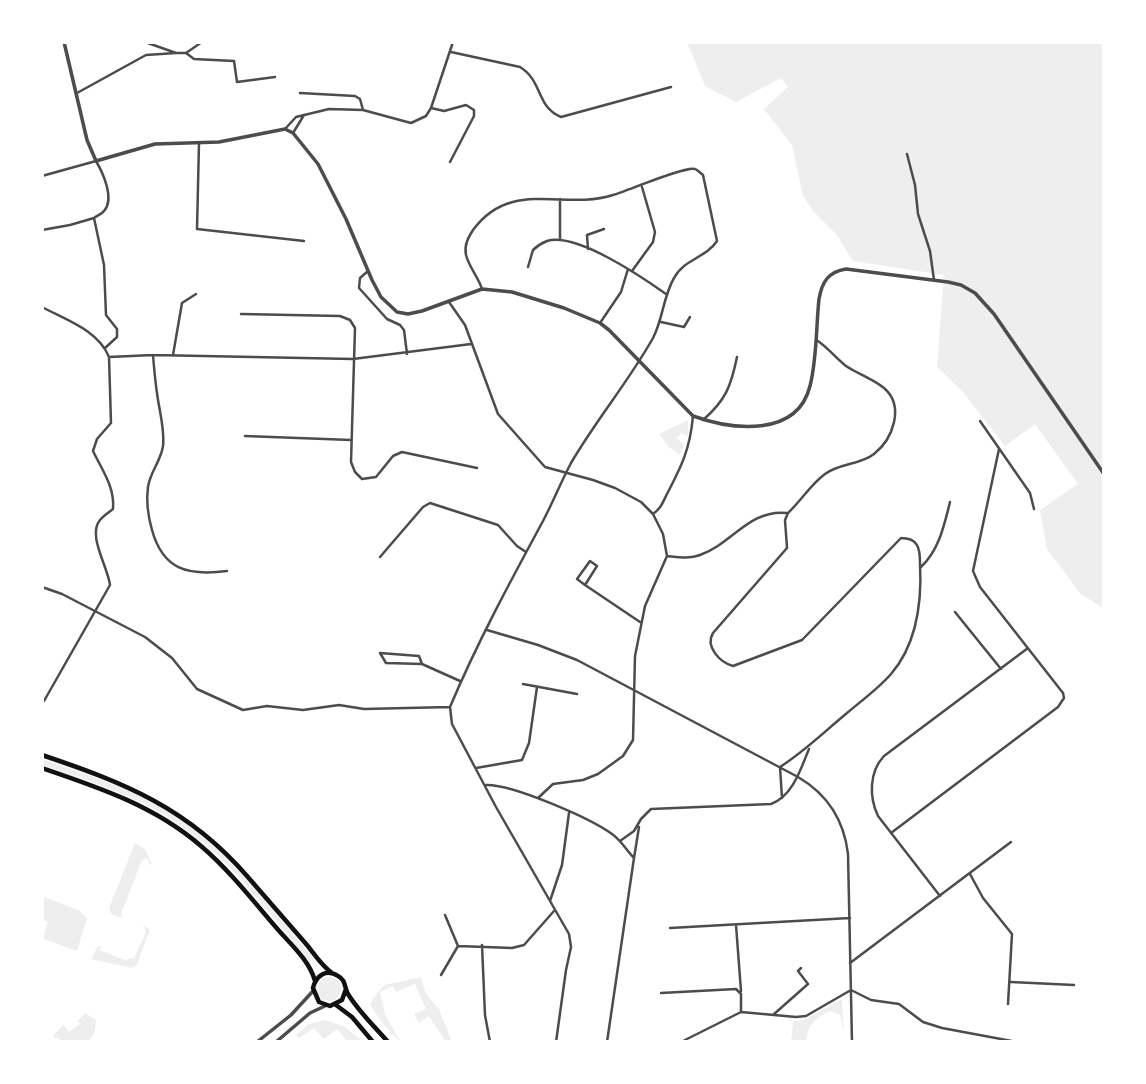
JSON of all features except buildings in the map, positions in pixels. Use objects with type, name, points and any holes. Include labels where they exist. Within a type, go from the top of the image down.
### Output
[{"type":"main road","points":[[42,755],[115,780],[145,794],[180,815],[209,838],[236,863],[332,973],[343,980],[353,1001],[388,1042]]},
{"type":"main road","points":[[42,768],[130,801],[164,818],[200,845],[231,874],[306,963],[315,981]]},
{"type":"main road","points":[[332,973],[321,975],[315,981],[313,991],[319,1002],[335,1004],[342,1000],[346,989]]},
{"type":"main road","points":[[335,1004],[352,1017],[373,1042]]},
{"type":"street","points":[[42,230],[94,218],[104,211],[108,203],[103,173],[87,140],[64,42]]},
{"type":"street","points":[[145,42],[176,53]]},
{"type":"street","points":[[76,93],[146,55],[186,53],[202,42]]},
{"type":"street","points":[[42,176],[155,144],[249,138],[285,129],[296,117],[305,113],[329,109],[363,110],[411,124],[426,116],[431,108],[453,42]]},
{"type":"street","points":[[451,52],[520,67],[536,82],[545,107],[562,117],[671,87]]},
{"type":"street","points":[[186,53],[194,59],[234,61],[237,82],[275,77]]},
{"type":"street","points":[[300,93],[355,96],[360,99],[363,110]]},
{"type":"street","points":[[431,108],[444,111],[466,105],[474,110],[474,116],[450,162]]},
{"type":"street","points":[[293,133],[305,113]]},
{"type":"street","points":[[285,129],[293,133],[318,164],[381,297],[397,312],[415,313],[482,289],[532,297],[600,323],[693,416],[759,427],[775,424],[795,412],[809,388],[821,286],[828,276],[846,269],[961,285],[975,293],[993,314],[1104,474]]},
{"type":"street","points":[[200,143],[197,229],[304,241]]},
{"type":"street","points":[[907,154],[915,185],[918,214],[930,251],[934,280]]},
{"type":"street","points":[[482,289],[467,256],[467,239],[479,223],[497,208],[519,199],[607,197],[642,187],[684,169],[695,169],[703,175],[717,241],[711,249],[685,263],[674,277],[666,294],[661,322],[639,362],[566,473],[450,707],[452,724],[569,934],[571,947],[556,1042]]},
{"type":"street","points":[[632,271],[653,242],[655,232],[642,187]]},
{"type":"street","points":[[560,199],[560,240]]},
{"type":"street","points":[[94,218],[104,265],[106,315],[117,329],[117,337],[106,348]]},
{"type":"street","points":[[588,249],[587,235],[604,229]]},
{"type":"street","points":[[528,267],[533,250],[548,240],[560,240],[588,249],[632,271],[666,294]]},
{"type":"street","points":[[600,323],[621,292],[628,269]]},
{"type":"street","points":[[368,271],[360,278],[359,288],[387,319],[404,330],[407,354]]},
{"type":"street","points":[[173,355],[182,303],[196,294]]},
{"type":"street","points":[[449,302],[465,325],[498,414],[545,467],[615,488],[640,502],[653,514],[663,534],[667,556],[640,622],[633,688],[633,740],[623,756],[598,774],[583,780],[553,783],[538,799]]},
{"type":"street","points":[[42,307],[90,332],[106,348],[109,357],[111,423],[97,439],[93,451],[113,488],[114,499],[113,509],[98,521],[95,531],[110,586],[44,701]]},
{"type":"street","points":[[241,314],[340,316],[350,320],[355,328],[351,462],[362,479],[376,477],[393,456],[402,452],[477,468]]},
{"type":"street","points":[[661,322],[684,327],[690,317]]},
{"type":"street","points":[[780,767],[810,746],[883,683],[903,657],[920,601],[920,550],[917,543],[909,538],[901,538],[802,640],[733,666],[725,664],[710,645],[709,639],[787,548],[785,520],[788,513],[826,473],[837,467],[866,460],[883,445],[890,434],[895,418],[894,407],[884,388],[854,371],[814,340]]},
{"type":"street","points":[[109,357],[173,355],[353,359],[471,344]]},
{"type":"street","points":[[153,355],[163,440],[161,456],[150,476],[147,489],[153,533],[163,556],[175,566],[205,573],[227,571]]},
{"type":"street","points":[[703,419],[732,384],[737,357]]},
{"type":"street","points":[[653,514],[662,507],[684,462],[691,441],[693,416]]},
{"type":"street","points":[[980,421],[1030,493],[1034,509]]},
{"type":"street","points":[[245,436],[351,440]]},
{"type":"street","points":[[891,833],[1063,702],[1063,693],[980,586],[974,571],[999,449]]},
{"type":"street","points":[[380,557],[423,507],[435,502],[498,525],[526,552]]},
{"type":"street","points":[[920,567],[930,559],[938,543],[950,502]]},
{"type":"street","points":[[667,556],[699,556],[772,511],[788,513]]},
{"type":"street","points":[[585,585],[597,566],[590,561],[577,579],[585,585],[640,622]]},
{"type":"street","points":[[42,587],[96,611],[155,644],[177,664],[197,690],[243,710],[267,706],[303,710],[339,705],[364,709],[450,707]]},
{"type":"street","points":[[955,612],[1001,669]]},
{"type":"street","points":[[487,630],[559,652],[633,688],[798,776],[826,799],[844,830],[848,854],[852,1042]]},
{"type":"street","points":[[940,896],[874,809],[871,786],[880,761],[1028,648]]},
{"type":"street","points":[[422,664],[419,656],[380,653],[386,663],[422,664],[461,681]]},
{"type":"street","points":[[523,684],[577,694]]},
{"type":"street","points":[[476,768],[522,760],[529,743],[537,687]]},
{"type":"street","points":[[620,841],[639,825],[651,810],[771,804],[782,798],[798,776],[810,746]]},
{"type":"street","points":[[780,767],[782,798]]},
{"type":"street","points":[[485,785],[513,789],[604,829],[620,841],[634,858]]},
{"type":"street","points":[[549,902],[562,866],[569,813]]},
{"type":"street","points":[[607,1042],[639,825]]},
{"type":"street","points":[[850,963],[1011,842]]},
{"type":"street","points":[[970,874],[982,898],[1012,934],[1009,1004]]},
{"type":"street","points":[[458,946],[512,948],[524,944],[554,911]]},
{"type":"street","points":[[445,915],[458,946]]},
{"type":"street","points":[[670,928],[850,918]]},
{"type":"street","points":[[736,925],[741,1012]]},
{"type":"street","points":[[482,945],[485,1015],[490,1042]]},
{"type":"street","points":[[441,975],[458,946]]},
{"type":"street","points":[[773,1015],[808,984],[798,971],[801,968]]},
{"type":"street","points":[[1010,982],[1074,985]]},
{"type":"street","points":[[661,993],[736,989],[741,994]]},
{"type":"street","points":[[681,1042],[741,1012],[806,1016],[851,990]]},
{"type":"street","points":[[851,990],[871,1000],[899,1004],[923,1022],[942,1028],[1017,1042]]},
{"type":"street","points":[[257,1042],[291,1014],[313,991]]},
{"type":"street","points":[[276,1042],[310,1013],[327,1005]]},
{"type":"street","points":[[1085,1042],[1095,1042]]},
{"type":"shaded area","points":[[687,42],[1104,42],[1104,609],[1080,593],[1047,549],[1040,510],[1078,484],[1035,424],[1005,446],[963,392],[937,367],[944,275],[853,261],[837,235],[813,211],[803,196],[792,145],[764,109],[788,87],[781,78],[736,102],[705,86]]},
{"type":"shaded area","points":[[688,420],[688,437],[681,433],[677,438],[684,445],[680,455],[669,447],[659,434]]},
{"type":"shaded area","points":[[42,759],[133,793],[185,823],[226,857],[314,959],[310,962],[265,907],[217,855],[180,825],[131,797],[42,765]]},
{"type":"shaded area","points":[[135,843],[145,849],[152,864],[150,865],[147,858],[142,860],[121,914],[123,918],[111,914],[109,908]]},
{"type":"shaded area","points":[[42,896],[80,911],[87,918],[77,951],[42,938],[48,922],[42,919]]},
{"type":"shaded area","points":[[143,925],[150,930],[137,964],[132,968],[91,959],[98,946],[102,947],[99,950],[125,960],[134,958],[146,932]]},
{"type":"shaded area","points":[[329,977],[338,980],[341,989],[338,998],[329,1001],[320,998],[317,989],[320,980]]},
{"type":"shaded area","points":[[421,977],[426,994],[439,1009],[452,1042],[446,1042],[429,1016],[419,1023],[414,1014],[426,1009],[415,984],[396,992],[393,986],[380,992],[385,1014],[400,1042],[370,1005],[385,985]]},
{"type":"shaded area","points":[[840,1000],[844,1001],[844,1032],[840,1015],[830,1011],[813,1023],[806,1042],[791,1042],[793,1021],[804,1020]]},
{"type":"shaded area","points":[[85,1013],[96,1020],[94,1033],[89,1040],[73,1043],[53,1036],[63,1025],[69,1032],[80,1024],[78,1021]]},
{"type":"shaded area","points":[[325,1020],[343,1026],[364,1042],[348,1042],[337,1029],[324,1039],[314,1028],[299,1038],[296,1035],[309,1024]]}]
